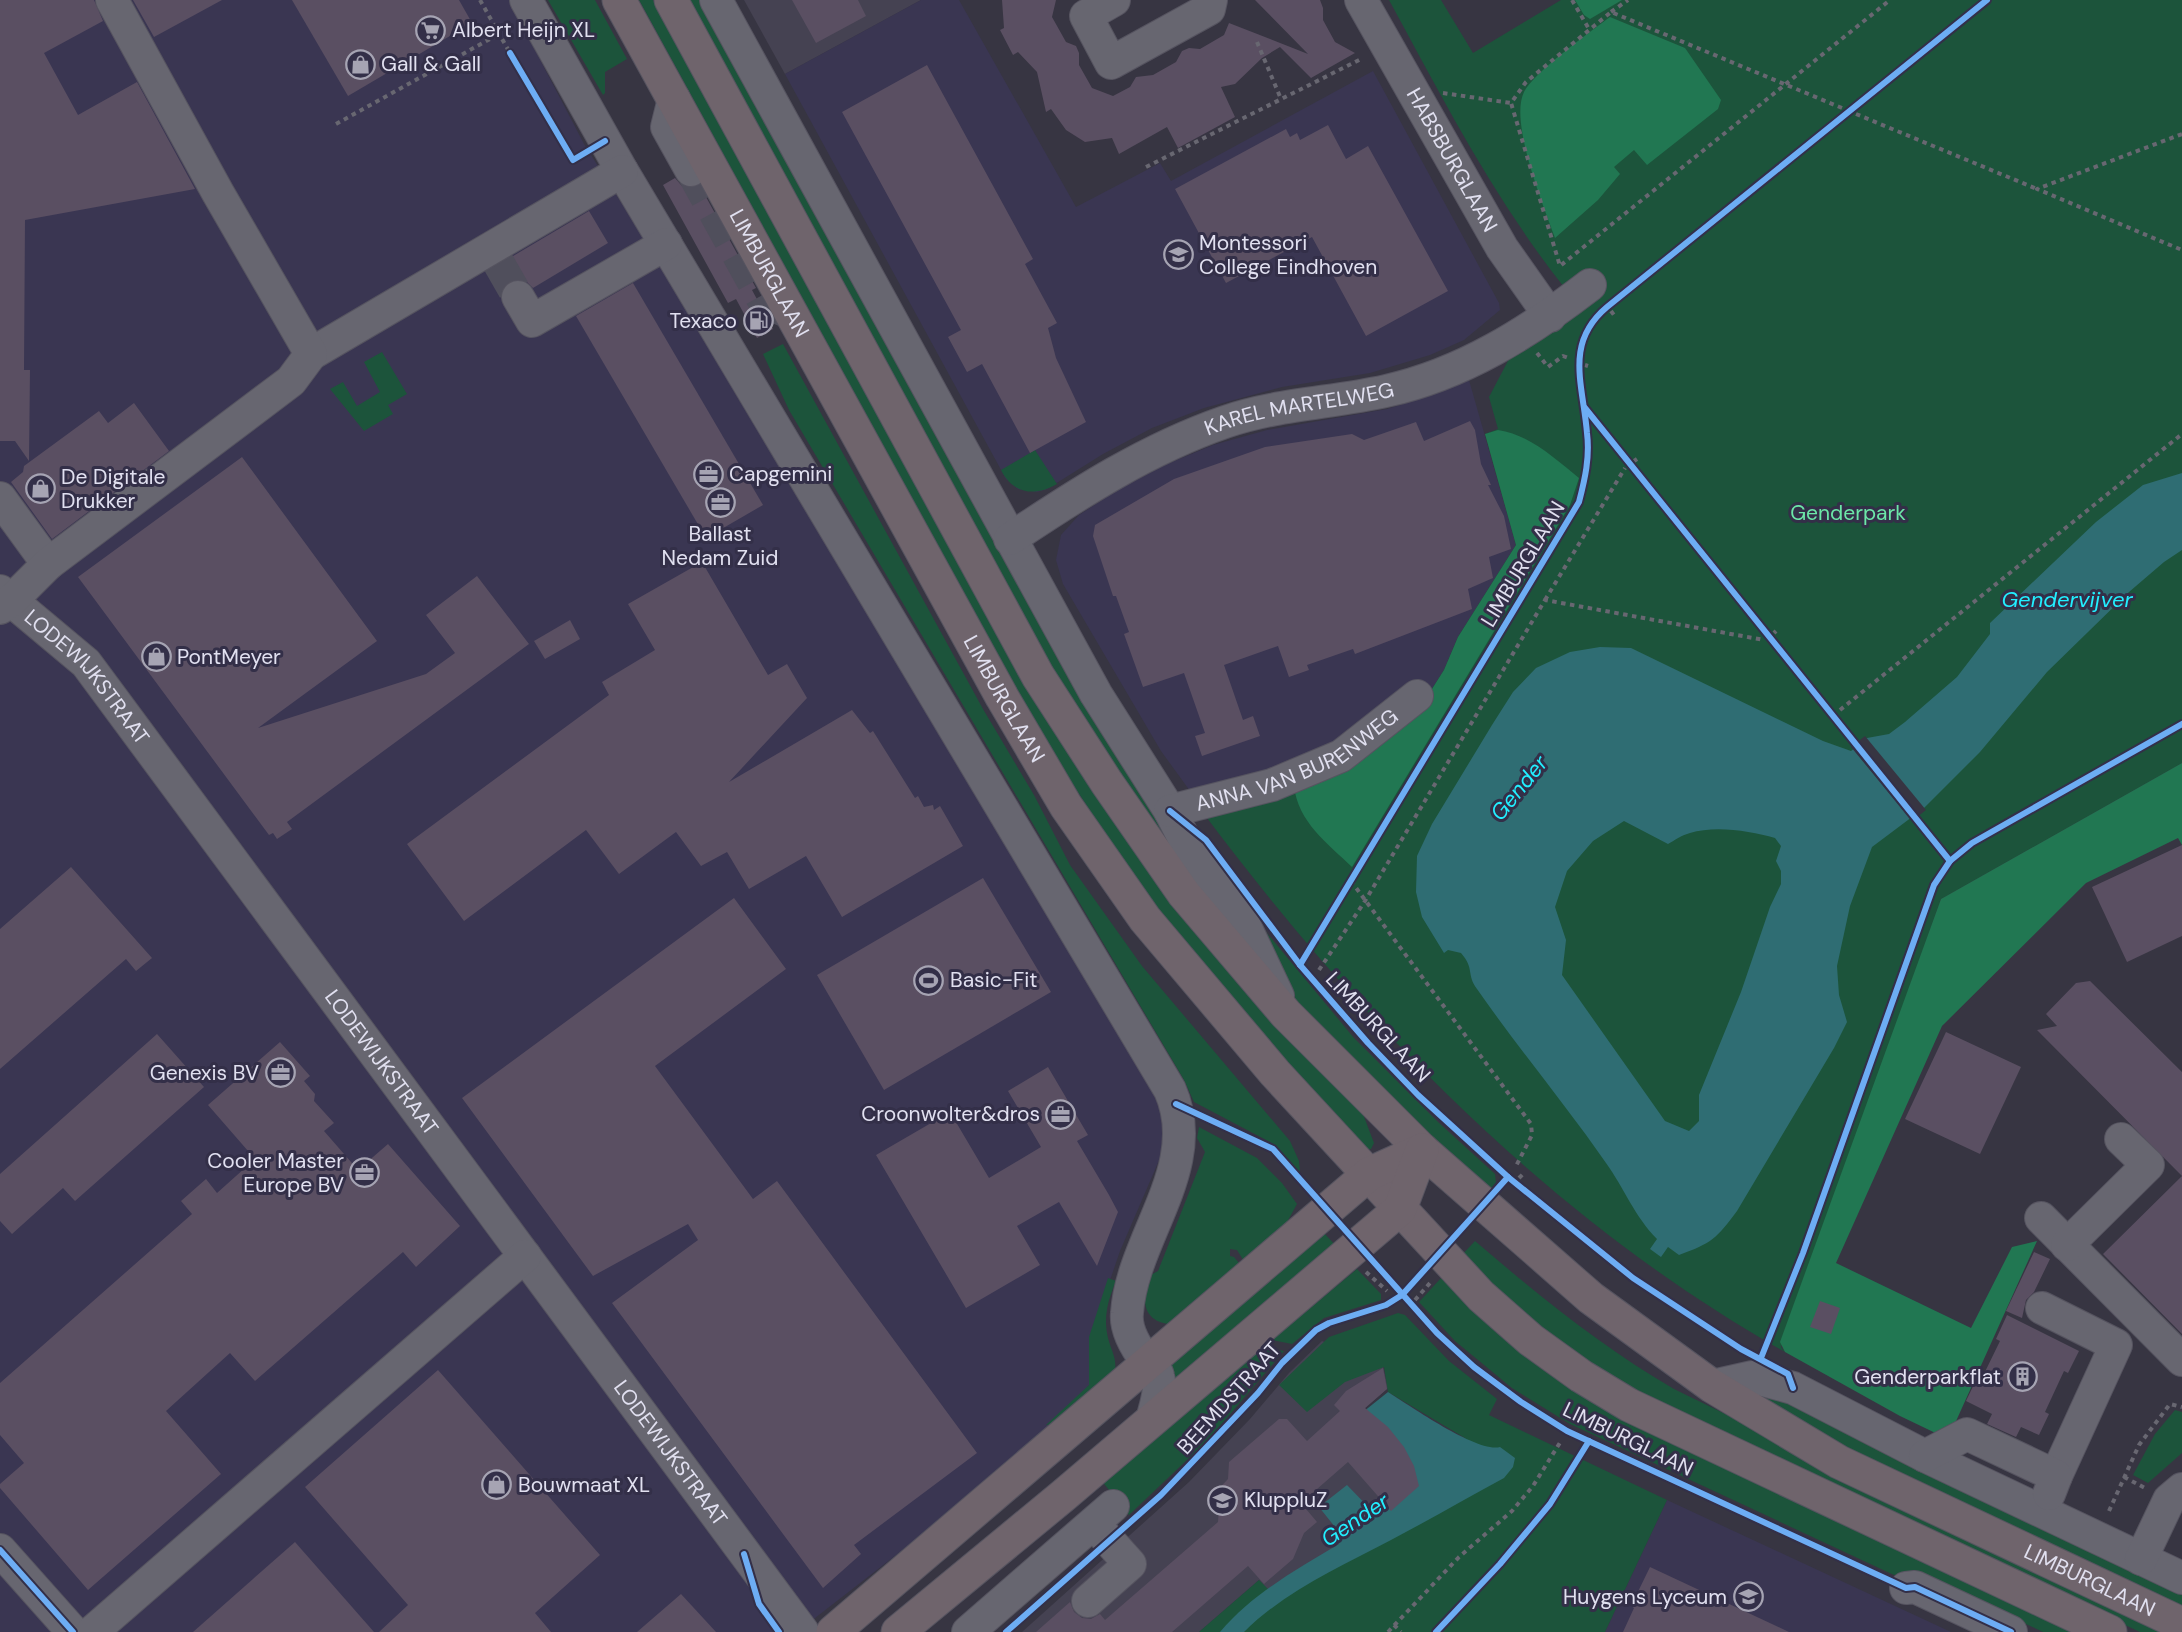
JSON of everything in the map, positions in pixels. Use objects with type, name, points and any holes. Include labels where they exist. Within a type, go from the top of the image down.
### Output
[{"type":"main road","name":"LIMBURGLAAN","points":[[619,0],[1002,697],[1066,806],[1145,919],[1275,1073],[1481,1296],[1531,1340],[1581,1376],[1629,1405],[2110,1632]]},
{"type":"main road","name":"LIMBURGLAAN","points":[[671,0],[1038,676],[1107,783],[1184,894],[1286,1014],[1422,1150],[1483,1205],[1591,1298],[1712,1386],[1839,1462],[2182,1624]]},
{"type":"main road","points":[[833,1632],[1028,1463],[1149,1364],[1369,1174],[1422,1150]]},
{"type":"main road","name":"BEEMDSTRAAT","points":[[898,1632],[1400,1209],[1422,1150]]},
{"type":"street","points":[[112,0],[218,193],[311,354]]},
{"type":"street","points":[[525,0],[622,171],[1164,1078],[1176,1104],[1181,1142],[1177,1160],[1135,1269],[1126,1315],[1135,1347],[1158,1373],[1160,1385],[1152,1420]]},
{"type":"street","name":"LIMBURGLAAN","points":[[716,0],[1096,694],[1170,811],[1190,850],[1244,922],[1286,1014]]},
{"type":"street","points":[[1114,0],[1086,15],[1111,63],[1209,9],[1210,0]]},
{"type":"street","name":"HABSBURGLAAN","points":[[1361,0],[1502,248],[1550,315]]},
{"type":"street","points":[[674,99],[667,126],[681,164]]},
{"type":"street","points":[[4,600],[48,564],[291,381],[311,354],[494,255],[622,171]]},
{"type":"street","points":[[518,297],[532,321],[666,244]]},
{"type":"street","name":"KAREL MARTELWEG","points":[[1010,539],[1118,470],[1189,435],[1269,409],[1386,391],[1429,378],[1515,339],[1550,315],[1603,298]]},
{"type":"street","points":[[0,498],[48,564]]},
{"type":"street","name":"LODEWIJKSTRAAT","points":[[4,600],[86,663],[803,1632]]},
{"type":"street","name":"ANNA VAN BURENWEG","points":[[1170,811],[1272,785],[1341,756],[1417,696]]},
{"type":"street","points":[[2067,1245],[2148,1166],[2121,1139]]},
{"type":"street","points":[[2041,1218],[2182,1360]]},
{"type":"street","points":[[92,1632],[525,1256]]},
{"type":"street","name":"LIMBURGLAAN","points":[[2042,1308],[2116,1345],[2042,1511]]},
{"type":"street","name":"LIMBURGLAAN","points":[[1712,1386],[1752,1377],[1793,1388],[1925,1456],[2182,1578]]},
{"type":"street","points":[[1925,1456],[1967,1434],[2056,1476]]},
{"type":"street","points":[[2141,1559],[2169,1500],[2182,1489]]},
{"type":"street","points":[[968,1632],[1104,1515],[1130,1564],[1088,1601]]},
{"type":"street","points":[[0,1550],[73,1632]]},
{"type":"street","points":[[1906,1588],[1915,1587],[2011,1632]]},
{"type":"path","points":[[480,0],[516,62]]},
{"type":"path","points":[[1572,0],[1589,29]]},
{"type":"path","points":[[1511,103],[1526,82],[1589,29],[1628,0]]},
{"type":"path","points":[[1511,103],[1560,266],[1890,0]]},
{"type":"path","points":[[1611,12],[1842,108]]},
{"type":"path","points":[[336,124],[499,34]]},
{"type":"path","points":[[1257,42],[1281,99]]},
{"type":"path","points":[[1146,167],[1369,55]]},
{"type":"path","points":[[1440,92],[1511,103]]},
{"type":"path","points":[[1840,119],[1858,104]]},
{"type":"path","points":[[1856,114],[2182,250]]},
{"type":"path","points":[[2037,189],[2182,134]]},
{"type":"path","points":[[1535,351],[1548,367],[1563,356],[1571,359]]},
{"type":"path","points":[[1571,351],[1579,353],[1580,373]]},
{"type":"path","points":[[1840,710],[2182,434]]},
{"type":"path","points":[[1623,456],[1637,474]]},
{"type":"path","points":[[1320,970],[1365,901],[1625,468]]},
{"type":"path","points":[[1545,600],[1764,640]]},
{"type":"path","points":[[1761,627],[1776,645]]},
{"type":"path","points":[[1345,890],[1357,871]]},
{"type":"path","points":[[1351,881],[1531,1124],[1532,1135],[1515,1168]]},
{"type":"path","points":[[1483,1205],[1508,1178],[1517,1181],[1523,1174]]},
{"type":"path","points":[[1361,1267],[1387,1291]]},
{"type":"path","points":[[1415,1300],[1438,1274]]},
{"type":"path","points":[[1407,1300],[1417,1312]]},
{"type":"path","points":[[2109,1511],[2139,1445],[2170,1404],[2182,1407]]},
{"type":"path","points":[[1388,1632],[1459,1557],[1512,1511],[1533,1486],[1562,1441]]},
{"type":"path","points":[[1394,1625],[1401,1632]]},
{"type":"shaded area","points":[[0,0],[509,0],[584,144],[1160,1051],[1171,1091],[1160,1158],[1120,1251],[1092,1333],[1092,1382],[1021,1458],[797,1632],[0,1632]]},
{"type":"shaded area","points":[[744,0],[921,0],[785,74]]},
{"type":"shaded area","name":"Montessori College Eindhoven","points":[[921,0],[959,0],[1076,207],[1160,163],[1171,181],[1373,71],[1499,303],[1500,310],[1464,340],[1430,355],[1370,373],[1282,387],[1204,408],[1152,428],[1103,454],[1047,489],[1037,492],[1018,489],[1006,479],[785,74]]},
{"type":"shaded area","points":[[1469,380],[1516,545],[1458,637],[1444,670],[1425,700],[1206,813],[1161,751],[1063,584],[1056,560],[1061,535],[1079,515],[1119,489],[1167,464],[1213,445],[1267,430],[1387,409],[1432,395]]},
{"type":"shaded area","points":[[1322,1341],[1383,1366],[1388,1388],[1363,1410],[1391,1511],[1270,1592],[1259,1580],[1199,1632],[1022,1632],[1189,1482],[1250,1419],[1289,1373]]},
{"type":"shaded area","name":"Huygens Lyceum","points":[[1667,1500],[1951,1632],[1605,1632]]},
{"type":"green space","points":[[548,0],[595,0],[627,59],[605,72],[605,93],[603,95]]},
{"type":"green space","points":[[639,0],[653,0],[980,598],[1363,1114],[1374,1143],[1371,1149],[1363,1150],[1169,924],[1130,872],[1044,740]]},
{"type":"green space","points":[[683,0],[699,0],[1058,654],[1203,894],[1082,723]]},
{"type":"green space","name":"Genderpark","points":[[1389,0],[1441,0],[1473,53],[1561,0],[2182,0],[2182,763],[1941,899],[1781,1347],[1785,1352],[1700,1300],[1619,1243],[1542,1181],[1469,1115],[1398,1045],[1331,972],[1207,818],[1425,700],[1444,670],[1458,637],[1516,545],[1485,434],[1498,429],[1489,397],[1510,357],[1564,287],[1515,219],[1470,148]]},
{"type":"green space","points":[[1575,0],[1622,0],[1590,19],[1584,15]]},
{"type":"green space","points":[[1610,17],[1685,48],[1721,100],[1718,109],[1647,165],[1634,150],[1614,167],[1620,174],[1598,200],[1555,238],[1536,186],[1524,143],[1521,106],[1524,92],[1539,74],[1563,53]]},
{"type":"green space","points":[[783,344],[983,709],[1034,795],[1070,865],[1142,966],[1290,1141],[1299,1161],[1300,1172],[1270,1142],[1194,1102],[1184,1080],[789,410],[763,354]]},
{"type":"green space","points":[[382,352],[407,394],[388,405],[393,414],[364,431],[330,389],[343,382],[357,406],[380,392],[364,362]]},
{"type":"green space","points":[[1498,430],[1531,442],[1579,478],[1570,505],[1352,867],[1315,831],[1301,810],[1294,786],[1425,700],[1444,670],[1458,637],[1516,545],[1485,434]]},
{"type":"green space","points":[[1035,450],[1057,484],[1041,491],[1025,491],[1012,484],[1001,470]]},
{"type":"green space","points":[[2182,763],[2182,845],[2178,838],[2086,883],[1942,1026],[1836,1263],[1971,1328],[2012,1247],[2037,1241],[1948,1439],[1900,1416],[1785,1352],[1780,1342],[1941,899]]},
{"type":"green space","points":[[1261,926],[1354,1038],[1438,1122],[1495,1174],[1496,1182],[1488,1192],[1293,998]]},
{"type":"green space","points":[[1199,1127],[1257,1158],[1282,1183],[1297,1204],[1286,1224],[1247,1266],[1237,1250],[1230,1249],[1230,1256],[1234,1257],[1244,1269],[1169,1324],[1153,1318],[1146,1307],[1147,1277],[1158,1271],[1205,1152],[1197,1138]]},
{"type":"green space","points":[[1324,1233],[1336,1246],[1171,1384],[1166,1362]]},
{"type":"green space","points":[[1475,1241],[1571,1320],[1621,1356],[1674,1389],[2172,1632],[2140,1632],[1647,1400],[1548,1336],[1460,1257]]},
{"type":"green space","points":[[1357,1269],[1381,1294],[1381,1300],[1324,1318],[1292,1344],[1272,1340]]},
{"type":"green space","points":[[1442,1277],[1473,1308],[2077,1632],[2043,1632],[1922,1575],[1910,1573],[1894,1575],[1570,1424],[1512,1388],[1455,1341],[1419,1302]]},
{"type":"green space","points":[[1108,1278],[1116,1281],[1106,1316],[1115,1371],[1057,1424],[1046,1425],[1089,1385],[1089,1337]]},
{"type":"green space","points":[[1398,1313],[1405,1315],[1449,1361],[1497,1399],[1489,1415],[1667,1500],[1605,1632],[1199,1632],[1259,1580],[1270,1591],[1391,1511],[1465,1438],[1388,1392],[1384,1367],[1345,1382],[1307,1412],[1279,1385],[1329,1337]]},
{"type":"green space","points":[[1273,1349],[1284,1351],[1208,1440],[1129,1515],[1101,1480],[1259,1351]]},
{"type":"green space","points":[[1768,1390],[2182,1592],[2182,1607],[1863,1457],[1756,1394]]},
{"type":"green space","points":[[2175,1410],[2182,1412],[2182,1453],[2148,1483],[2133,1475],[2155,1434]]},
{"type":"water","points":[[2182,473],[2182,550],[2129,592],[2047,672],[1980,752],[1924,808],[1872,847],[1850,906],[1837,966],[1839,995],[1847,1022],[1834,1048],[1737,1211],[1724,1228],[1699,1247],[1679,1255],[1668,1247],[1661,1257],[1650,1249],[1657,1239],[1642,1221],[1606,1163],[1477,989],[1461,953],[1448,950],[1444,953],[1422,917],[1416,892],[1417,856],[1432,824],[1492,725],[1513,692],[1536,668],[1570,652],[1600,647],[1631,648],[1823,741],[1851,751],[1867,738],[1889,734],[1957,677],[1990,634],[1990,623],[2096,522],[2143,485]],"holes":[[[1624,821],[1668,844],[1690,833],[1722,829],[1775,838],[1781,846],[1776,861],[1781,871],[1781,884],[1770,907],[1741,992],[1699,1095],[1699,1121],[1689,1131],[1665,1121],[1562,975],[1566,940],[1555,907],[1567,871],[1593,841]]]},
{"type":"water","name":"Gender","points":[[1388,1392],[1460,1436],[1489,1447],[1500,1447],[1515,1458],[1513,1467],[1504,1478],[1295,1592],[1260,1617],[1244,1632],[1220,1632],[1246,1605],[1291,1573],[1339,1544],[1335,1527],[1319,1507],[1347,1485],[1377,1516],[1393,1501],[1363,1412]]},
{"type":"pier","points":[[1865,736],[1926,810],[1912,821],[1851,747]]},
{"type":"building","points":[[0,0],[94,0],[103,21],[44,53],[78,115],[137,82],[195,189],[25,220],[24,370],[30,370],[29,461],[15,441],[0,441]]},
{"type":"building","points":[[133,0],[222,0],[154,37]]},
{"type":"building","points":[[292,0],[459,0],[472,23],[348,96]]},
{"type":"building","points":[[792,0],[858,0],[866,16],[816,43]]},
{"type":"building","points":[[1002,0],[1056,0],[1052,17],[1066,42],[1076,46],[1079,53],[1079,65],[1092,88],[1113,96],[1130,87],[1136,77],[1153,75],[1176,62],[1182,51],[1189,48],[1200,49],[1224,35],[1229,23],[1308,54],[1255,0],[1320,0],[1323,20],[1335,42],[1355,53],[1311,78],[1280,47],[1262,58],[1235,84],[1221,87],[1235,117],[1178,148],[1167,127],[1119,154],[1112,138],[1085,142],[1066,130],[1051,109],[1046,112],[1037,72],[1018,52],[1013,55],[1000,30],[1004,28]]},
{"type":"building","points":[[927,65],[1033,259],[1025,264],[1057,323],[1048,328],[1056,358],[1086,422],[1030,453],[982,364],[967,372],[948,337],[961,330],[842,112]]},
{"type":"building","points":[[1328,125],[1346,159],[1368,146],[1448,291],[1366,336],[1312,237],[1226,283],[1175,189],[1286,129],[1290,137],[1297,133],[1300,140]]},
{"type":"building","points":[[675,178],[682,186],[691,188],[700,186],[756,288],[752,290],[773,329],[757,338],[736,299],[728,303],[663,185]]},
{"type":"building","points":[[589,211],[608,243],[533,288],[526,281],[514,280],[503,262]]},
{"type":"building","points":[[633,283],[763,505],[706,538],[576,316]]},
{"type":"building","points":[[134,403],[169,451],[52,539],[11,482],[23,472],[24,466],[99,411],[108,423]]},
{"type":"building","points":[[1470,421],[1475,430],[1481,464],[1491,485],[1488,485],[1504,516],[1511,549],[1489,557],[1493,578],[1468,589],[1472,609],[1355,654],[1353,649],[1307,665],[1309,670],[1289,677],[1278,646],[1224,665],[1243,720],[1253,716],[1260,736],[1202,756],[1195,736],[1205,733],[1184,673],[1143,687],[1124,634],[1129,632],[1116,596],[1113,596],[1093,536],[1095,525],[1174,479],[1265,447],[1352,434],[1364,440],[1416,422],[1424,441]]},
{"type":"building","points":[[242,457],[377,641],[258,728],[426,674],[455,653],[426,615],[477,576],[529,644],[287,822],[292,829],[277,839],[273,833],[269,835],[78,577]]},
{"type":"building","points":[[702,562],[768,675],[787,664],[807,698],[729,782],[852,710],[870,733],[873,731],[915,798],[918,796],[924,807],[933,805],[934,810],[940,806],[963,846],[842,917],[806,856],[749,889],[727,852],[701,866],[676,832],[619,874],[586,830],[464,921],[407,844],[609,695],[602,682],[655,650],[628,604]]},
{"type":"building","points":[[570,620],[580,639],[545,659],[534,641]]},
{"type":"building","points":[[2182,845],[2182,936],[2127,962],[2092,887]]},
{"type":"building","points":[[71,867],[152,958],[136,971],[126,959],[0,1069],[0,929]]},
{"type":"building","points":[[983,878],[1051,992],[884,1090],[817,975]]},
{"type":"building","points":[[734,898],[786,969],[655,1066],[753,1199],[777,1181],[977,1453],[854,1545],[861,1554],[823,1588],[612,1303],[698,1240],[688,1224],[593,1276],[462,1098]]},
{"type":"building","points":[[2090,981],[2182,1072],[2182,1176],[2037,1030],[2057,1026],[2046,1014],[2076,983]]},
{"type":"building","points":[[1946,1032],[2021,1067],[1980,1154],[1905,1119]]},
{"type":"building","points":[[157,1034],[204,1087],[75,1201],[63,1188],[12,1234],[0,1221],[0,1174]]},
{"type":"building","points":[[280,1042],[310,1076],[304,1081],[315,1094],[314,1101],[334,1123],[324,1131],[358,1170],[388,1144],[460,1226],[416,1267],[403,1252],[255,1381],[230,1353],[166,1411],[221,1474],[88,1590],[0,1488],[0,1484],[24,1463],[0,1435],[0,1383],[192,1214],[181,1201],[206,1179],[217,1193],[255,1159],[208,1105]]},
{"type":"building","points":[[1048,1067],[1088,1135],[1077,1141],[1118,1212],[1097,1266],[1059,1202],[1017,1226],[1040,1265],[966,1308],[876,1155],[950,1112],[989,1178],[1041,1147],[1008,1091]]},
{"type":"building","points":[[2182,1176],[2182,1334],[2103,1254]]},
{"type":"building","points":[[2034,1252],[2050,1259],[2034,1292],[2026,1300],[2022,1318],[2006,1311]]},
{"type":"building","points":[[1820,1301],[1840,1308],[1831,1334],[1810,1327]]},
{"type":"building","name":"Genderparkflat","points":[[2007,1315],[2079,1351],[2068,1373],[2064,1371],[2045,1412],[2049,1414],[2039,1435],[2021,1427],[2016,1437],[1987,1424],[1992,1414],[1966,1401],[1976,1380],[1980,1382],[2000,1341],[1996,1339]]},
{"type":"building","points":[[1383,1368],[1387,1389],[1365,1408],[1388,1427],[1404,1447],[1414,1466],[1419,1486],[1391,1511],[1348,1462],[1301,1503],[1317,1522],[1304,1533],[1293,1559],[1264,1584],[1248,1566],[1172,1632],[1036,1632],[1070,1602],[1074,1612],[1082,1618],[1091,1619],[1100,1614],[1105,1620],[1218,1522],[1219,1508],[1211,1497],[1228,1479],[1229,1462],[1279,1419],[1287,1419],[1307,1441],[1340,1411],[1334,1405],[1346,1391]]},
{"type":"building","points":[[438,1370],[600,1555],[535,1613],[551,1632],[379,1632],[408,1605],[305,1487]]},
{"type":"building","points":[[295,1542],[374,1632],[193,1632],[253,1579]]},
{"type":"building","points":[[1650,1567],[1789,1632],[1623,1632],[1634,1608],[1631,1606]]},
{"type":"building","points":[[681,1594],[716,1632],[637,1632]]},
{"type":"tunnel","points":[[691,170],[764,302],[791,314]]},
{"type":"tunnel","points":[[498,262],[518,297]]},
{"type":"cycle path","points":[[1300,965],[1579,502],[1588,451],[1579,365],[1585,335],[1594,321],[1607,307],[1987,0]]},
{"type":"cycle path","points":[[510,53],[573,160],[605,141]]},
{"type":"cycle path","points":[[1585,408],[1950,861]]},
{"type":"cycle path","points":[[1761,1358],[1803,1253],[1934,885],[1950,861],[1972,843],[2182,724]]},
{"type":"cycle path","points":[[1170,811],[1206,840],[1300,965],[1368,1043],[1418,1095],[1508,1177],[1633,1278],[1741,1349],[1788,1374],[1793,1388]]},
{"type":"cycle path","points":[[1176,1104],[1273,1149],[1437,1333],[1474,1367],[1521,1402],[1567,1431],[1906,1588],[1915,1587],[2011,1632]]},
{"type":"cycle path","points":[[1006,1632],[1161,1495],[1258,1393],[1282,1363],[1316,1330],[1329,1323],[1386,1305],[1402,1295],[1508,1177]]},
{"type":"cycle path","points":[[1436,1632],[1500,1564],[1550,1504],[1589,1441]]},
{"type":"cycle path","points":[[0,1550],[73,1632]]},
{"type":"cycle path","points":[[744,1554],[759,1604],[779,1632]]},
{"type":"place","name":"Albert Heijn XL","points":[[431,30]]},
{"type":"place","name":"Gall & Gall","points":[[360,64]]},
{"type":"place","name":"Montessori College Eindhoven","points":[[1178,255]]},
{"type":"place","name":"Texaco","points":[[758,321]]},
{"type":"place","name":"Capgemini","points":[[708,474]]},
{"type":"place","name":"De Digitale Drukker","points":[[40,489]]},
{"type":"place","name":"Ballast Nedam Zuid","points":[[720,503]]},
{"type":"place","name":"PontMeyer","points":[[156,657]]},
{"type":"place","name":"Basic-Fit","points":[[929,980]]},
{"type":"place","name":"Genexis BV","points":[[280,1073]]},
{"type":"place","name":"Croonwolter&dros","points":[[1061,1114]]},
{"type":"place","name":"Cooler Master Europe BV","points":[[365,1173]]},
{"type":"place","name":"Genderparkflat","points":[[2022,1377]]},
{"type":"place","name":"Bouwmaat XL","points":[[497,1485]]},
{"type":"place","name":"KluppluZ","points":[[1223,1500]]},
{"type":"place","name":"Huygens Lyceum","points":[[1748,1597]]},
{"type":"water label","name":"Gendervijver","points":[[2067,599]]}]
